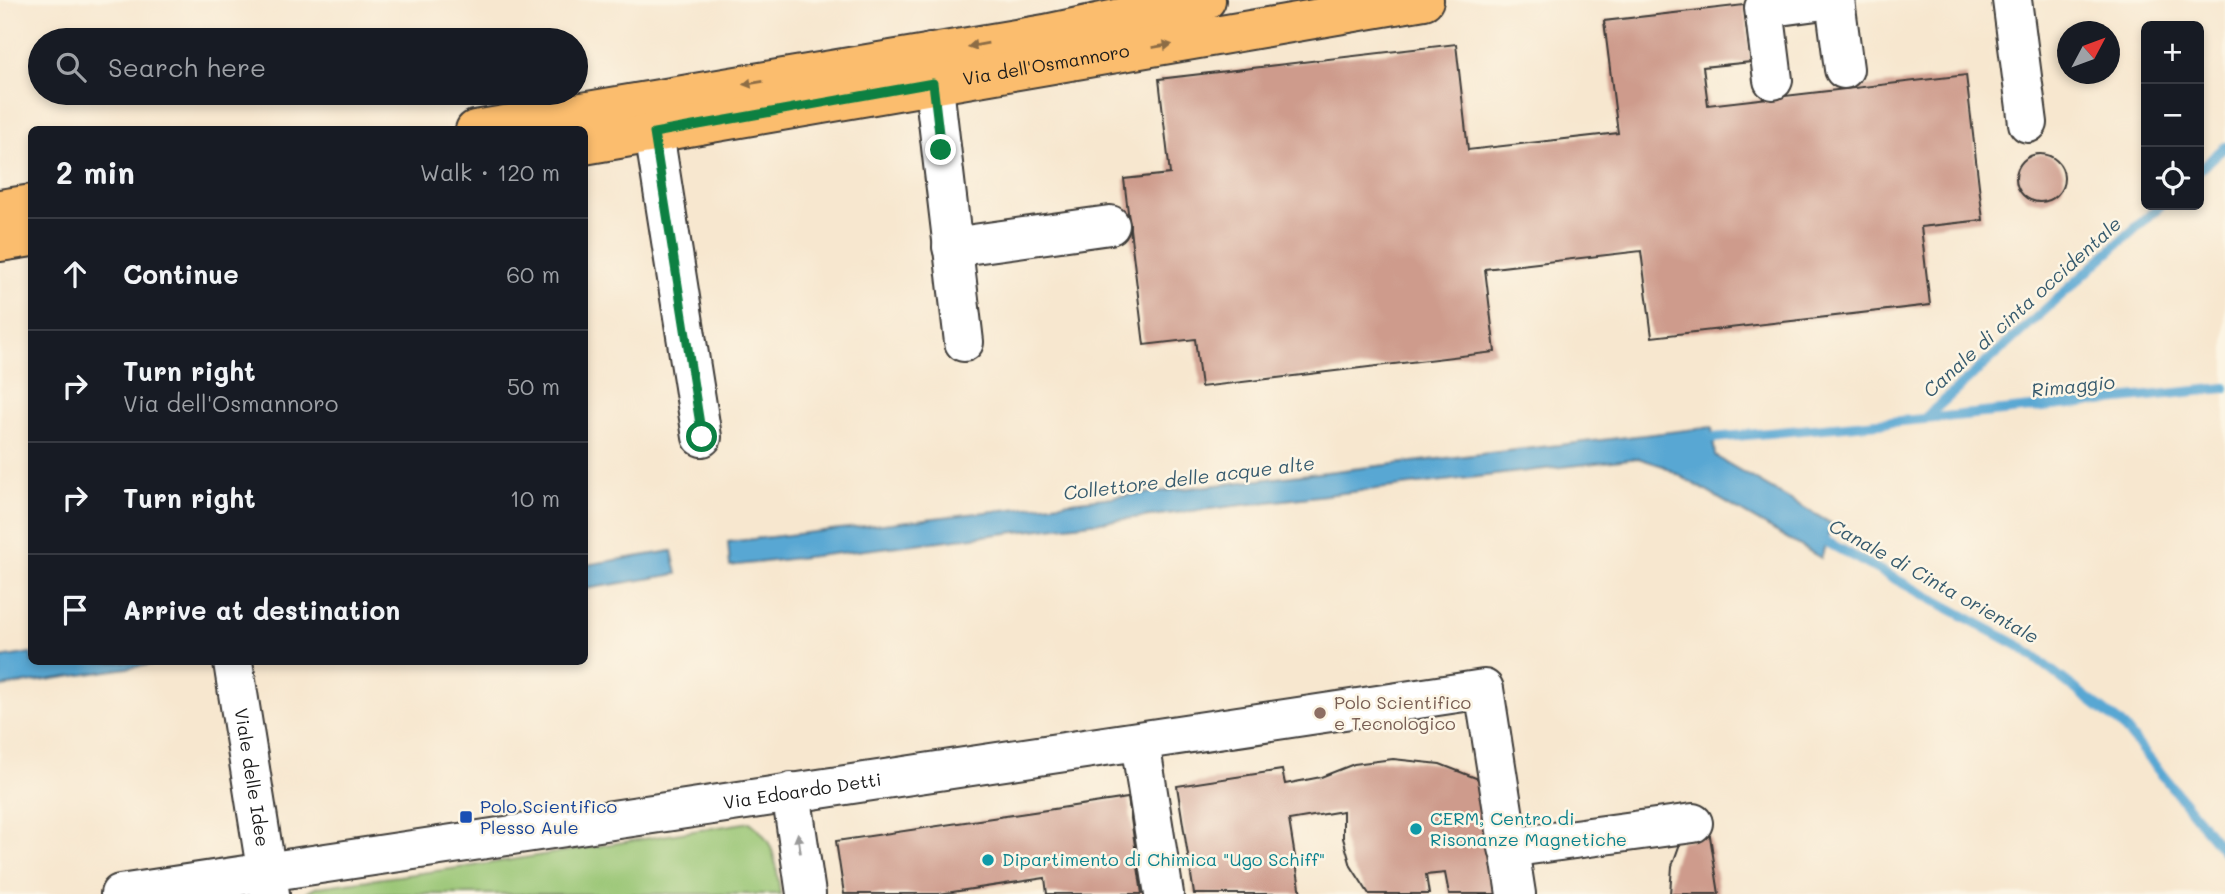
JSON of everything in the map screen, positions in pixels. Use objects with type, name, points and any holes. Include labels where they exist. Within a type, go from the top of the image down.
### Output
[{"type":"main road","name":"Via dell'Osmannoro","points":[[588,144],[654,133],[932,68],[1045,34],[1206,0]]},
{"type":"main road","name":"Via dell'Osmannoro","points":[[504,126],[932,68],[1281,27],[1424,0]]},
{"type":"main road","points":[[0,209],[28,205]]},
{"type":"main road","points":[[0,242],[28,238]]},
{"type":"street","points":[[1773,80],[1764,8],[1824,0]]},
{"type":"street","points":[[1835,0],[1844,69]]},
{"type":"street","points":[[2012,0],[2028,123]]},
{"type":"street","points":[[932,68],[964,342]]},
{"type":"street","points":[[654,133],[702,437]]},
{"type":"street","points":[[952,247],[1110,225]]},
{"type":"street","name":"Viale delle Idee","points":[[235,675],[268,883]]},
{"type":"street","name":"Via Edoardo Detti","points":[[120,894],[268,883],[791,792],[1484,689],[1508,848]]},
{"type":"street","points":[[1140,742],[1164,894]]},
{"type":"street","points":[[791,792],[806,894]]},
{"type":"street","points":[[1516,894],[1508,848],[1693,823]]},
{"type":"green space","points":[[750,822],[759,829],[770,845],[776,863],[780,894],[304,894],[317,887],[473,866]]},
{"type":"water","points":[[1712,427],[1715,456],[1832,524],[1821,558],[1663,466],[1638,458],[730,566],[728,542]]},
{"type":"water","points":[[672,551],[677,574],[588,589],[588,565]]},
{"type":"water","points":[[28,653],[28,665],[147,665],[0,687],[0,658]]},
{"type":"building","points":[[1744,5],[1751,62],[1703,67],[1708,105],[1966,75],[1983,220],[1921,227],[1930,305],[1652,337],[1641,251],[1485,269],[1495,352],[1201,387],[1195,339],[1144,345],[1124,179],[1170,174],[1159,79],[1456,44],[1468,150],[1618,133],[1604,21]]},
{"type":"building","points":[[2040,154],[2057,161],[2064,178],[2057,195],[2040,202],[2023,195],[2016,178],[2023,161]]},
{"type":"building","name":"CERM, Centro di Risonanze Magnetiche","points":[[1393,759],[1440,764],[1481,780],[1499,894],[1449,894],[1445,873],[1426,875],[1429,894],[1369,894],[1351,866],[1343,838],[1343,811],[1289,820],[1301,894],[1194,894],[1177,786],[1282,770],[1285,784],[1321,777],[1354,764]]},
{"type":"building","name":"Dipartimento di Chimica \"Ugo Schiff\"","points":[[1128,798],[1142,894],[1047,894],[1045,878],[939,894],[844,894],[836,841]]},
{"type":"building","points":[[1710,836],[1719,894],[1670,894],[1672,866],[1681,841]]},
{"type":"waterway","name":"Canale di cinta occidentale","points":[[2204,166],[2225,147]]},
{"type":"waterway","name":"Canale di cinta occidentale","points":[[1701,439],[1924,419],[2155,210]]},
{"type":"waterway","name":"Rimaggio","points":[[1925,419],[2225,388]]},
{"type":"waterway","name":"Canale di Cinta orientale","points":[[1814,535],[2021,647],[2122,725],[2225,853]]},
{"type":"place","name":"Polo Scientifico e Tecnologico","points":[[1320,713]]},
{"type":"place","name":"Polo Scientifico Plesso Aule","points":[[466,817]]},
{"type":"place","name":"CERM, Centro di Risonanze Magnetiche","points":[[1416,829]]},
{"type":"place","name":"Dipartimento di Chimica \"Ugo Schiff\"","points":[[988,860]]},
{"type":"route","points":[[702,437],[654,133],[933,83],[941,150]]},
{"type":"water label","name":"Collettore delle acque alte","points":[[1189,478]]}]
